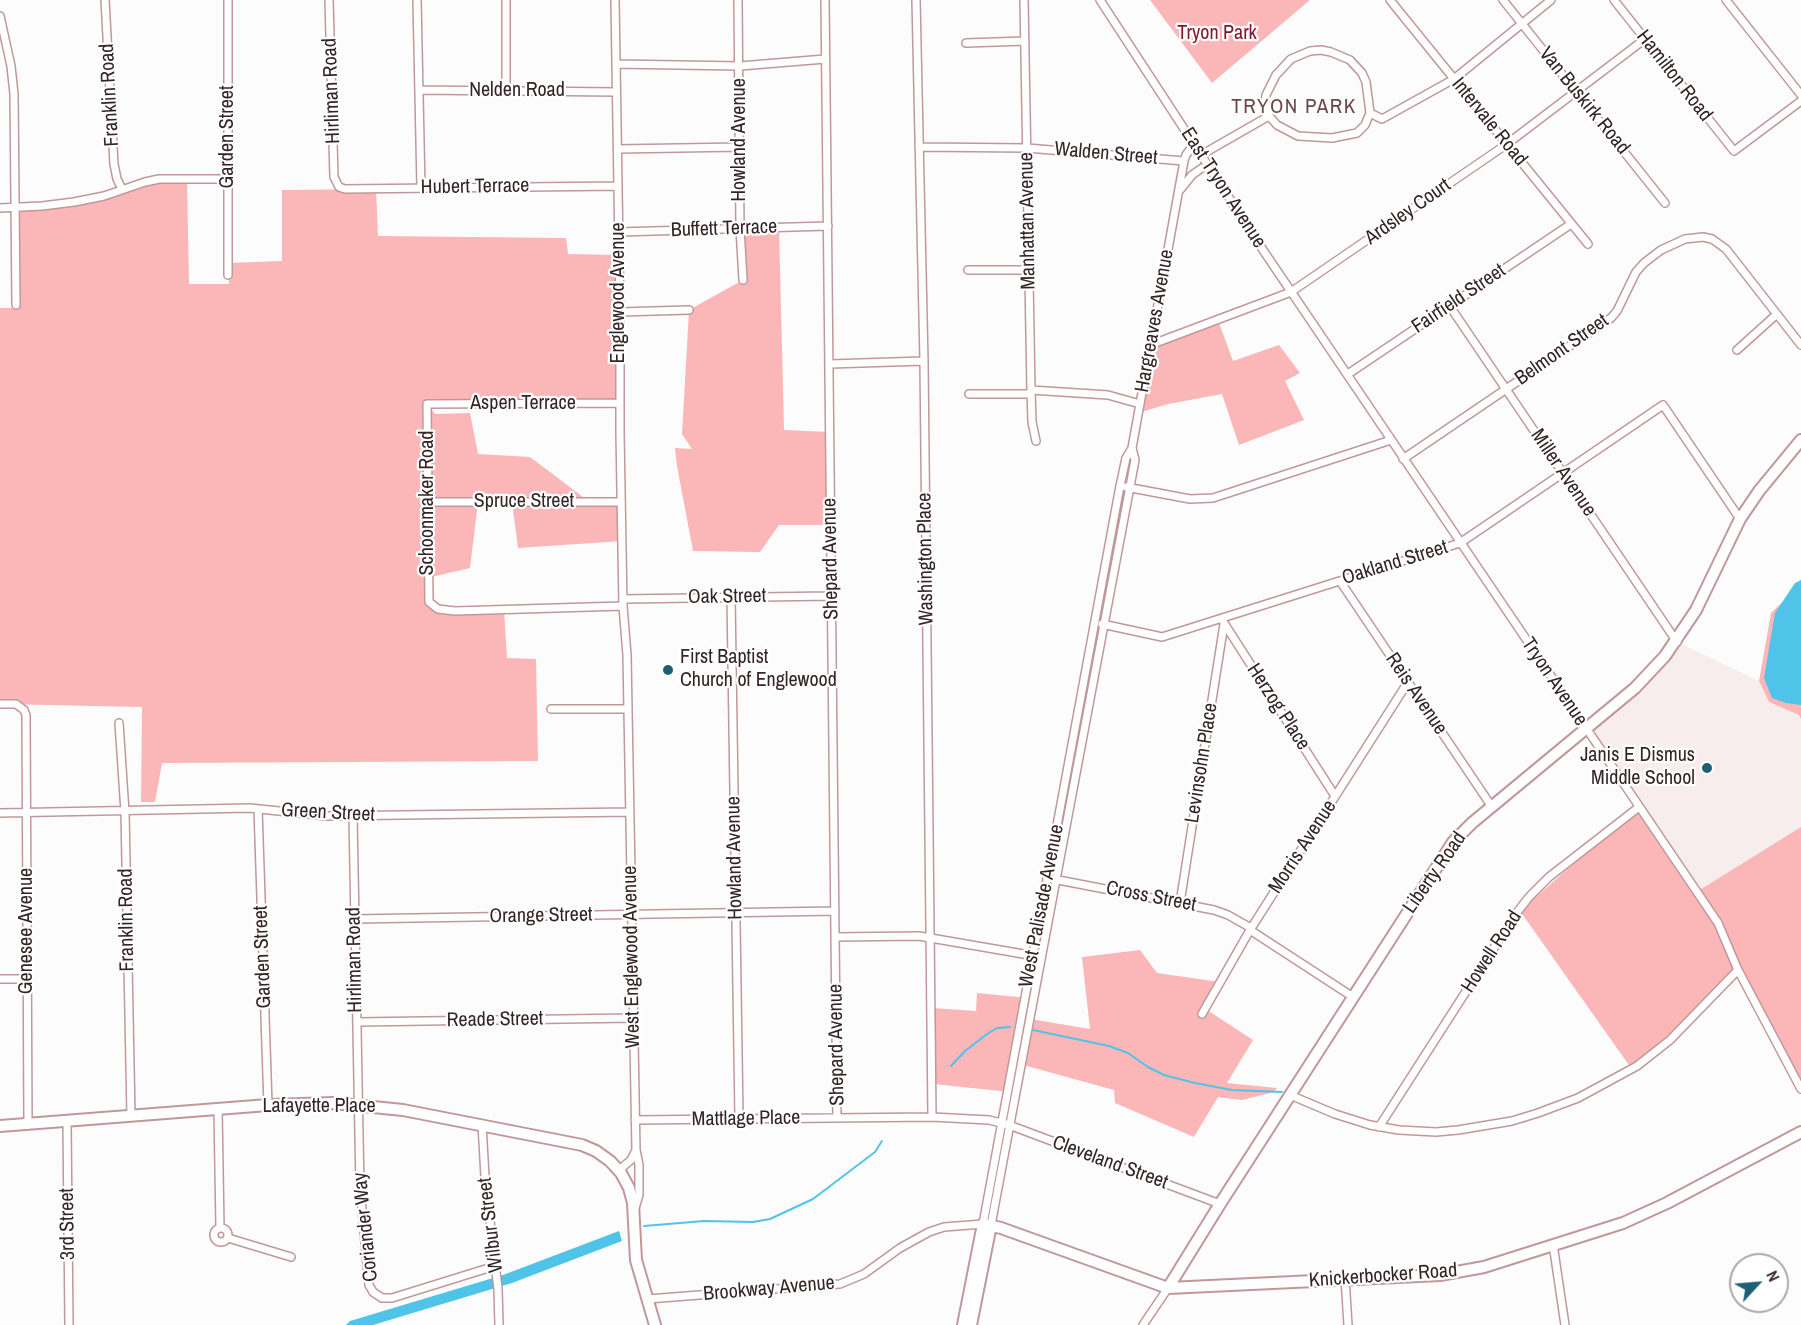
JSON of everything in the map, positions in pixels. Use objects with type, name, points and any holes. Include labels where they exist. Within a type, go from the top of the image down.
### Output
[{"type":"main road","name":"Liberty Road","points":[[1168,1287],[1453,842],[1461,832],[1653,671],[1677,642],[1696,610],[1740,519],[1759,491],[1801,440]]},
{"type":"main road","name":"Lafayette Place","points":[[0,1126],[306,1103],[357,1104],[403,1110],[482,1124],[587,1147],[608,1159],[619,1170],[629,1188],[633,1212]]},
{"type":"main road","name":"Knickerbocker Road","points":[[987,1224],[1168,1287],[1440,1275],[1484,1267],[1623,1223],[1801,1132]]},
{"type":"main road","name":"West Englewood Avenue","points":[[633,1212],[636,1260],[655,1325]]},
{"type":"main road","name":"West Palisade Avenue","points":[[963,1325],[987,1224]]},
{"type":"main road","name":"West Palisade Avenue","points":[[971,1325],[987,1224]]},
{"type":"street","name":"Franklin Road","points":[[105,0],[114,164],[122,189]]},
{"type":"street","name":"Garden Street","points":[[228,0],[228,274]]},
{"type":"street","name":"Hirliman Road","points":[[329,0],[335,182]]},
{"type":"street","points":[[417,0],[421,188]]},
{"type":"street","points":[[506,0],[506,91]]},
{"type":"street","name":"Englewood Avenue","points":[[615,0],[623,585]]},
{"type":"street","name":"Howland Avenue","points":[[738,0],[740,228],[743,280]]},
{"type":"street","name":"Shepard Avenue","points":[[825,0],[837,1118]]},
{"type":"street","name":"Washington Place","points":[[916,0],[924,361],[932,1117]]},
{"type":"street","name":"Manhattan Avenue","points":[[1024,0],[1031,392],[1032,422],[1036,441]]},
{"type":"street","name":"East Tryon Avenue","points":[[1100,0],[1348,374]]},
{"type":"street","name":"Intervale Road","points":[[1390,0],[1588,244]]},
{"type":"street","name":"Van Buskirk Road","points":[[1503,0],[1665,202]]},
{"type":"street","points":[[1370,113],[1382,118],[1454,79],[1551,0]]},
{"type":"street","name":"Hamilton Road","points":[[1614,0],[1734,151],[1801,100]]},
{"type":"street","points":[[1726,0],[1801,95]]},
{"type":"street","points":[[0,16],[11,66],[14,94],[16,305]]},
{"type":"street","name":"Ardsley Court","points":[[1150,345],[1292,292],[1507,144],[1645,39]]},
{"type":"street","points":[[966,43],[1025,41]]},
{"type":"street","points":[[1321,50],[1342,55],[1357,66],[1366,81],[1370,113],[1365,125],[1357,133],[1332,138],[1298,136],[1277,125],[1269,116],[1265,102],[1266,95],[1276,75],[1291,59],[1300,54],[1321,50]]},
{"type":"street","points":[[616,64],[740,66],[825,59]]},
{"type":"street","name":"Nelden Road","points":[[419,90],[616,92]]},
{"type":"street","points":[[1202,155],[1269,116]]},
{"type":"street","name":"Hargreaves Avenue","points":[[1120,486],[1126,458],[1132,448],[1184,161],[1194,144]]},
{"type":"street","points":[[618,149],[740,147]]},
{"type":"street","name":"Walden Street","points":[[919,147],[1027,148],[1184,161]]},
{"type":"street","points":[[1178,193],[1192,174],[1209,167]]},
{"type":"street","points":[[0,208],[75,202],[104,196],[159,179],[228,179]]},
{"type":"street","name":"Hubert Terrace","points":[[335,182],[345,189],[618,186]]},
{"type":"street","name":"Fairfield Street","points":[[1348,374],[1571,224]]},
{"type":"street","name":"Buffett Terrace","points":[[619,232],[828,226]]},
{"type":"street","name":"Belmont Street","points":[[1403,459],[1611,318],[1617,311],[1636,272],[1644,263],[1661,250],[1685,238],[1703,237],[1726,249],[1801,345]]},
{"type":"street","points":[[968,270],[1029,270]]},
{"type":"street","name":"Miller Avenue","points":[[1449,305],[1677,642]]},
{"type":"street","points":[[621,312],[689,310]]},
{"type":"street","points":[[1737,350],[1777,314]]},
{"type":"street","points":[[830,364],[924,361]]},
{"type":"street","name":"Tryon Avenue","points":[[1348,374],[1403,459],[1718,923],[1738,970],[1801,1089]]},
{"type":"street","points":[[969,394],[1031,392],[1108,395],[1140,404]]},
{"type":"street","name":"Aspen Terrace","points":[[427,404],[619,403]]},
{"type":"street","name":"Schoonmaker Road","points":[[427,404],[429,602]]},
{"type":"street","name":"Oakland Street","points":[[1095,622],[1162,637],[1223,621],[1460,543],[1662,405],[1740,519]]},
{"type":"street","points":[[1120,486],[1190,499],[1213,498],[1391,440]]},
{"type":"street","name":"Hargreaves Avenue","points":[[1130,488],[1135,460],[1132,448]]},
{"type":"street","name":"West Palisade Avenue","points":[[987,1224],[1032,956],[1120,486]]},
{"type":"street","name":"West Palisade Avenue","points":[[1005,1124],[1041,957],[1130,488]]},
{"type":"street","name":"Spruce Street","points":[[428,502],[621,502]]},
{"type":"street","name":"Reis Avenue","points":[[1340,581],[1492,807]]},
{"type":"street","name":"West Englewood Avenue","points":[[623,585],[627,655],[635,1120],[639,1165],[639,1195],[633,1212]]},
{"type":"street","name":"Oak Street","points":[[429,602],[438,609],[455,611],[731,597],[831,596]]},
{"type":"street","name":"Howland Avenue","points":[[731,597],[739,1118]]},
{"type":"street","name":"Herzog Place","points":[[1223,621],[1335,796]]},
{"type":"street","name":"Levinsohn Place","points":[[1180,903],[1223,621]]},
{"type":"street","name":"Morris Avenue","points":[[1202,1014],[1250,929],[1408,682]]},
{"type":"street","name":"Genesee Avenue","points":[[0,704],[16,704],[24,710],[26,715],[28,1125]]},
{"type":"street","points":[[551,709],[628,709]]},
{"type":"street","name":"Franklin Road","points":[[119,723],[125,812],[131,1116]]},
{"type":"street","name":"Howell Road","points":[[1379,1127],[1515,915],[1529,897],[1549,877],[1639,807]]},
{"type":"street","name":"Garden Street","points":[[258,808],[268,1105]]},
{"type":"street","name":"Green Street","points":[[0,813],[258,808],[317,816],[630,812]]},
{"type":"street","name":"Hirliman Road","points":[[353,816],[357,1104]]},
{"type":"street","name":"Cross Street","points":[[1047,878],[1180,903],[1228,915],[1353,997]]},
{"type":"street","name":"Orange Street","points":[[354,919],[835,910]]},
{"type":"street","points":[[835,938],[901,935],[1041,957]]},
{"type":"street","points":[[1290,1095],[1335,1114],[1379,1127],[1415,1132],[1458,1130],[1512,1121],[1564,1104],[1613,1080],[1659,1050],[1738,970]]},
{"type":"street","points":[[0,979],[28,979]]},
{"type":"street","name":"Reade Street","points":[[357,1022],[633,1018]]},
{"type":"street","name":"Coriander Way","points":[[357,1104],[360,1188],[367,1276],[372,1292],[382,1298],[392,1298],[495,1268]]},
{"type":"street","points":[[218,1109],[220,1228]]},
{"type":"street","name":"Mattlage Place","points":[[635,1120],[932,1117],[989,1120],[1005,1124]]},
{"type":"street","name":"3rd Street","points":[[67,1122],[69,1325]]},
{"type":"street","name":"Wilbur Street","points":[[482,1124],[485,1177],[498,1289],[499,1325]]},
{"type":"street","name":"Cleveland Street","points":[[1005,1124],[1220,1204]]},
{"type":"street","points":[[619,1170],[631,1160],[636,1150]]},
{"type":"street","name":"Brookway Avenue","points":[[648,1299],[840,1284],[864,1275],[900,1248],[929,1232],[958,1225],[987,1224]]},
{"type":"street","points":[[220,1228],[227,1231],[228,1239]]},
{"type":"street","points":[[220,1228],[215,1231],[216,1239],[220,1242],[228,1239],[291,1257]]},
{"type":"street","points":[[1553,1244],[1565,1325]]},
{"type":"street","points":[[1345,1278],[1348,1325]]},
{"type":"street","name":"Liberty Road","points":[[1143,1325],[1168,1287]]},
{"type":"shaded area","name":"Janis E Dismus Middle School","points":[[1677,642],[1759,681],[1769,702],[1800,715],[1801,719],[1801,827],[1697,892],[1586,729]]},
{"type":"green space","name":"Tryon Park","points":[[1150,0],[1310,0],[1212,83]]},
{"type":"green space","points":[[187,179],[189,284],[229,284],[228,263],[282,261],[282,190],[376,189],[378,236],[566,238],[568,254],[620,255],[619,403],[428,405],[435,414],[470,413],[478,454],[530,457],[583,497],[621,502],[622,541],[518,548],[512,502],[478,502],[470,568],[427,578],[427,597],[438,609],[504,609],[507,658],[536,659],[538,761],[162,763],[155,802],[141,802],[142,707],[0,704],[0,308],[16,308],[16,208],[74,202],[145,182]]},
{"type":"green space","points":[[779,227],[784,430],[830,432],[830,525],[779,525],[760,552],[693,551],[675,448],[692,449],[682,434],[689,310],[743,280],[740,228]]},
{"type":"green space","points":[[1218,320],[1233,361],[1279,345],[1300,373],[1285,381],[1304,420],[1239,445],[1222,394],[1168,404],[1138,413],[1150,345]]},
{"type":"green space","points":[[1801,584],[1801,719],[1799,715],[1769,702],[1759,681],[1771,613]]},
{"type":"green space","points":[[1639,806],[1698,891],[1801,827],[1801,1091],[1738,973],[1631,1068],[1520,911]]},
{"type":"green space","points":[[1140,950],[1157,973],[1220,982],[1204,1008],[1253,1040],[1227,1083],[1277,1088],[1274,1092],[1242,1100],[1218,1097],[1194,1137],[1115,1103],[1114,1090],[1016,1063],[1010,1092],[934,1084],[933,1008],[976,1011],[977,993],[1028,998],[1024,1018],[1090,1029],[1082,957]]},
{"type":"water","points":[[1801,580],[1801,705],[1772,698],[1764,678],[1775,613],[1795,583]]},
{"type":"water","points":[[619,1231],[622,1241],[512,1283],[373,1325],[346,1325],[350,1321],[503,1275]]},
{"type":"waterway","points":[[951,1066],[965,1051],[987,1034],[997,1028],[1010,1027]]},
{"type":"waterway","points":[[1033,1030],[1109,1046],[1128,1053],[1164,1075],[1195,1083],[1232,1090],[1282,1092]]},
{"type":"waterway","points":[[644,1226],[704,1221],[753,1222],[770,1219],[813,1199],[875,1152],[882,1141]]},
{"type":"place","name":"First Baptist Church of Englewood","points":[[668,670]]},
{"type":"place","name":"Janis E Dismus Middle School","points":[[1707,768]]},
{"type":"district","name":"TRYON PARK","points":[[1294,107]]}]
